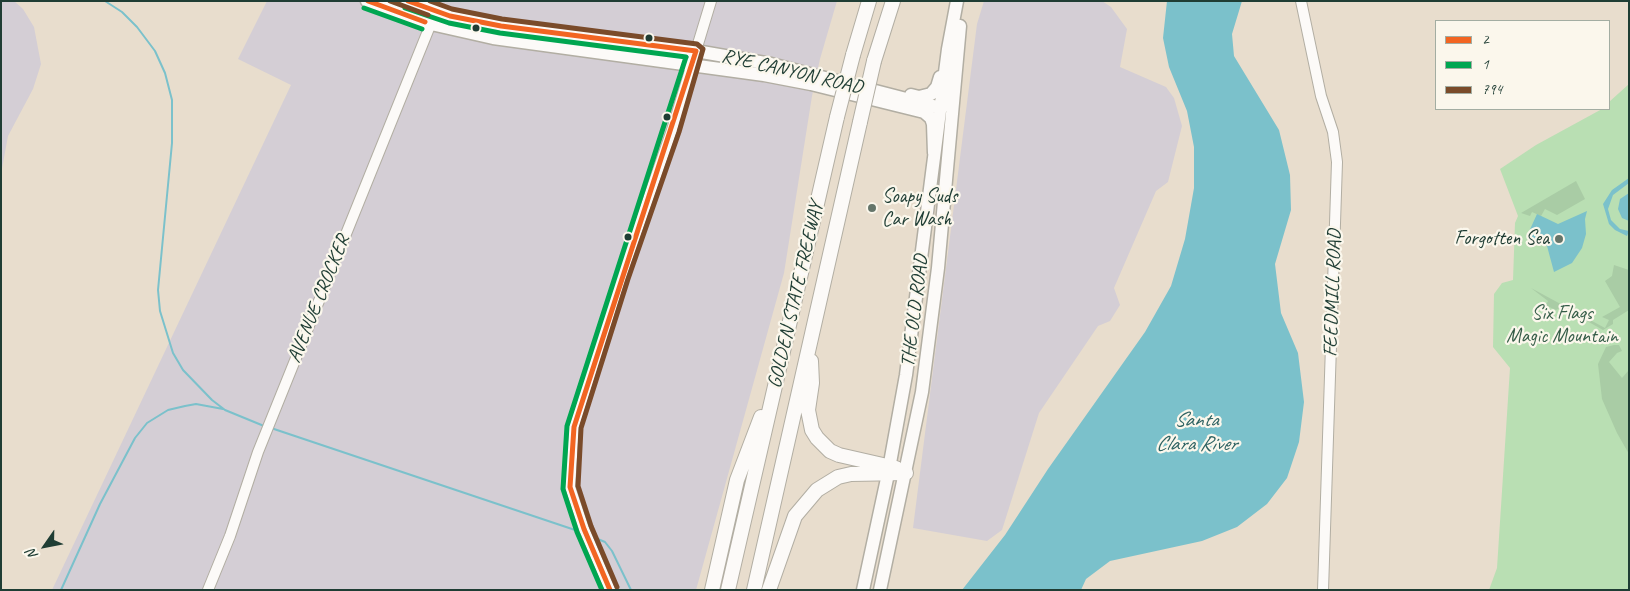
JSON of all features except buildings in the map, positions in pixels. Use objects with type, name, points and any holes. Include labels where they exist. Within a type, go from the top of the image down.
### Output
[{"type":"highway","name":"GOLDEN STATE FREEWAY","points":[[728,590],[837,117],[853,55],[870,1]]},
{"type":"highway","name":"GOLDEN STATE FREEWAY","points":[[754,590],[874,61],[893,1]]},
{"type":"highway","points":[[810,340],[812,383],[808,410],[812,430],[817,438],[830,451],[839,455],[889,470],[906,473]]},
{"type":"highway","points":[[712,590],[742,463],[759,421],[770,405]]},
{"type":"highway","points":[[769,590],[795,516],[808,498],[827,483],[844,476],[889,470]]},
{"type":"main road","name":"RYE CANYON ROAD","points":[[367,1],[431,24],[493,38],[785,78],[928,114],[933,124],[934,153]]},
{"type":"main road","name":"RYE CANYON ROAD","points":[[406,1],[436,12],[501,26],[696,51],[771,64],[946,108]]},
{"type":"main road","points":[[823,78],[919,97],[931,94],[937,87],[940,79],[958,2]]},
{"type":"main road","name":"THE OLD ROAD","points":[[880,590],[906,473],[932,317],[938,268],[946,108],[960,16],[958,2]]},
{"type":"main road","name":"RYE CANYON ROAD","points":[[785,78],[792,75],[933,109],[946,108]]},
{"type":"main road","name":"THE OLD ROAD","points":[[863,590],[889,470],[916,311],[934,153],[946,108]]},
{"type":"main road","points":[[922,256],[928,260],[925,309],[932,317]]},
{"type":"main road","points":[[916,311],[924,322],[920,362],[925,368]]},
{"type":"street","points":[[610,590],[584,529],[570,487],[574,427],[711,1]]},
{"type":"street","name":"FEEDMILL ROAD","points":[[1302,1],[1321,96],[1333,132],[1337,162],[1323,590]]},
{"type":"street","name":"AVENUE CROCKER","points":[[208,590],[232,530],[258,452],[436,12]]},
{"type":"shaded area","points":[[1,1],[14,1],[23,9],[34,27],[41,64],[33,89],[8,136],[1,174]]},
{"type":"shaded area","points":[[267,1],[837,1],[820,59],[812,96],[784,273],[696,590],[52,590],[291,85],[238,59]]},
{"type":"shaded area","points":[[984,1],[1102,1],[1111,7],[1127,29],[1120,67],[1166,87],[1174,98],[1182,126],[1168,182],[1156,191],[1114,288],[1120,305],[1110,321],[1098,326],[1039,413],[1002,530],[987,541],[913,528],[977,24]]},
{"type":"green space","name":"Six Flags Magic Mountain","points":[[1629,84],[1629,590],[1489,590],[1497,568],[1510,368],[1493,347],[1494,294],[1502,283],[1513,280],[1515,223],[1518,216],[1500,169],[1536,145],[1600,110],[1610,110],[1610,101]]},
{"type":"green space","points":[[1576,181],[1585,199],[1557,215],[1545,209],[1541,216],[1532,212],[1530,216],[1521,213]]},
{"type":"green space","points":[[1614,265],[1629,270],[1629,310],[1613,320],[1613,324],[1603,330],[1562,307],[1556,310],[1547,306],[1538,310],[1537,308],[1548,301],[1531,288],[1605,328],[1609,320],[1602,317],[1620,307],[1605,281],[1612,276]]},
{"type":"green space","points":[[1619,345],[1622,351],[1617,353],[1609,362],[1622,378],[1629,370],[1629,454],[1617,433],[1602,399],[1598,364],[1606,347]]},
{"type":"water","name":"Santa Clara River","points":[[1167,1],[1242,1],[1232,34],[1234,56],[1279,130],[1290,175],[1291,210],[1275,264],[1281,313],[1298,353],[1304,402],[1299,442],[1287,478],[1267,504],[1237,527],[1202,541],[1110,561],[1086,579],[1081,590],[962,590],[1005,535],[1048,469],[1145,332],[1171,286],[1185,239],[1194,188],[1194,147],[1187,111],[1169,67],[1163,38]]},
{"type":"water","points":[[1629,178],[1629,183],[1613,195],[1608,209],[1611,220],[1620,229],[1629,231],[1627,236],[1615,230],[1609,224],[1603,204],[1612,190]]},
{"type":"water","points":[[1629,193],[1629,221],[1622,218],[1618,209],[1620,199]]},
{"type":"water","points":[[1587,211],[1585,219],[1586,234],[1582,248],[1572,263],[1554,272],[1547,246],[1527,236],[1537,214],[1558,224]]},
{"type":"waterway","points":[[105,1],[122,12],[137,27],[155,51],[165,73],[172,100],[172,143],[158,290],[160,311],[173,353],[183,370],[212,400],[225,410],[264,426]]},
{"type":"waterway","points":[[61,590],[100,504],[135,438],[147,423],[168,410],[185,406],[196,404],[223,409]]},
{"type":"waterway","points":[[271,428],[581,532]]},
{"type":"waterway","points":[[593,537],[605,542],[612,551],[631,590]]},
{"type":"transit line","name":"2","points":[[368,1],[425,22]]},
{"type":"transit line","name":"794","points":[[390,1],[428,15]]},
{"type":"transit line","name":"2","points":[[408,1],[450,16],[501,26],[696,51],[574,427],[570,487],[584,529],[610,590]]},
{"type":"transit line","name":"794","points":[[430,1],[452,9],[502,19],[697,44],[703,49],[679,132],[628,279],[581,428],[578,486],[591,526],[617,587]]},
{"type":"transit line","name":"1","points":[[364,8],[422,29]]},
{"type":"transit line","name":"1","points":[[405,8],[449,23],[500,33],[686,57],[567,426],[563,489],[577,532],[602,590]]},
{"type":"place","name":"Soapy Suds Car Wash","points":[[872,208]]},
{"type":"place","name":"Forgotten Sea","points":[[1559,239]]}]
